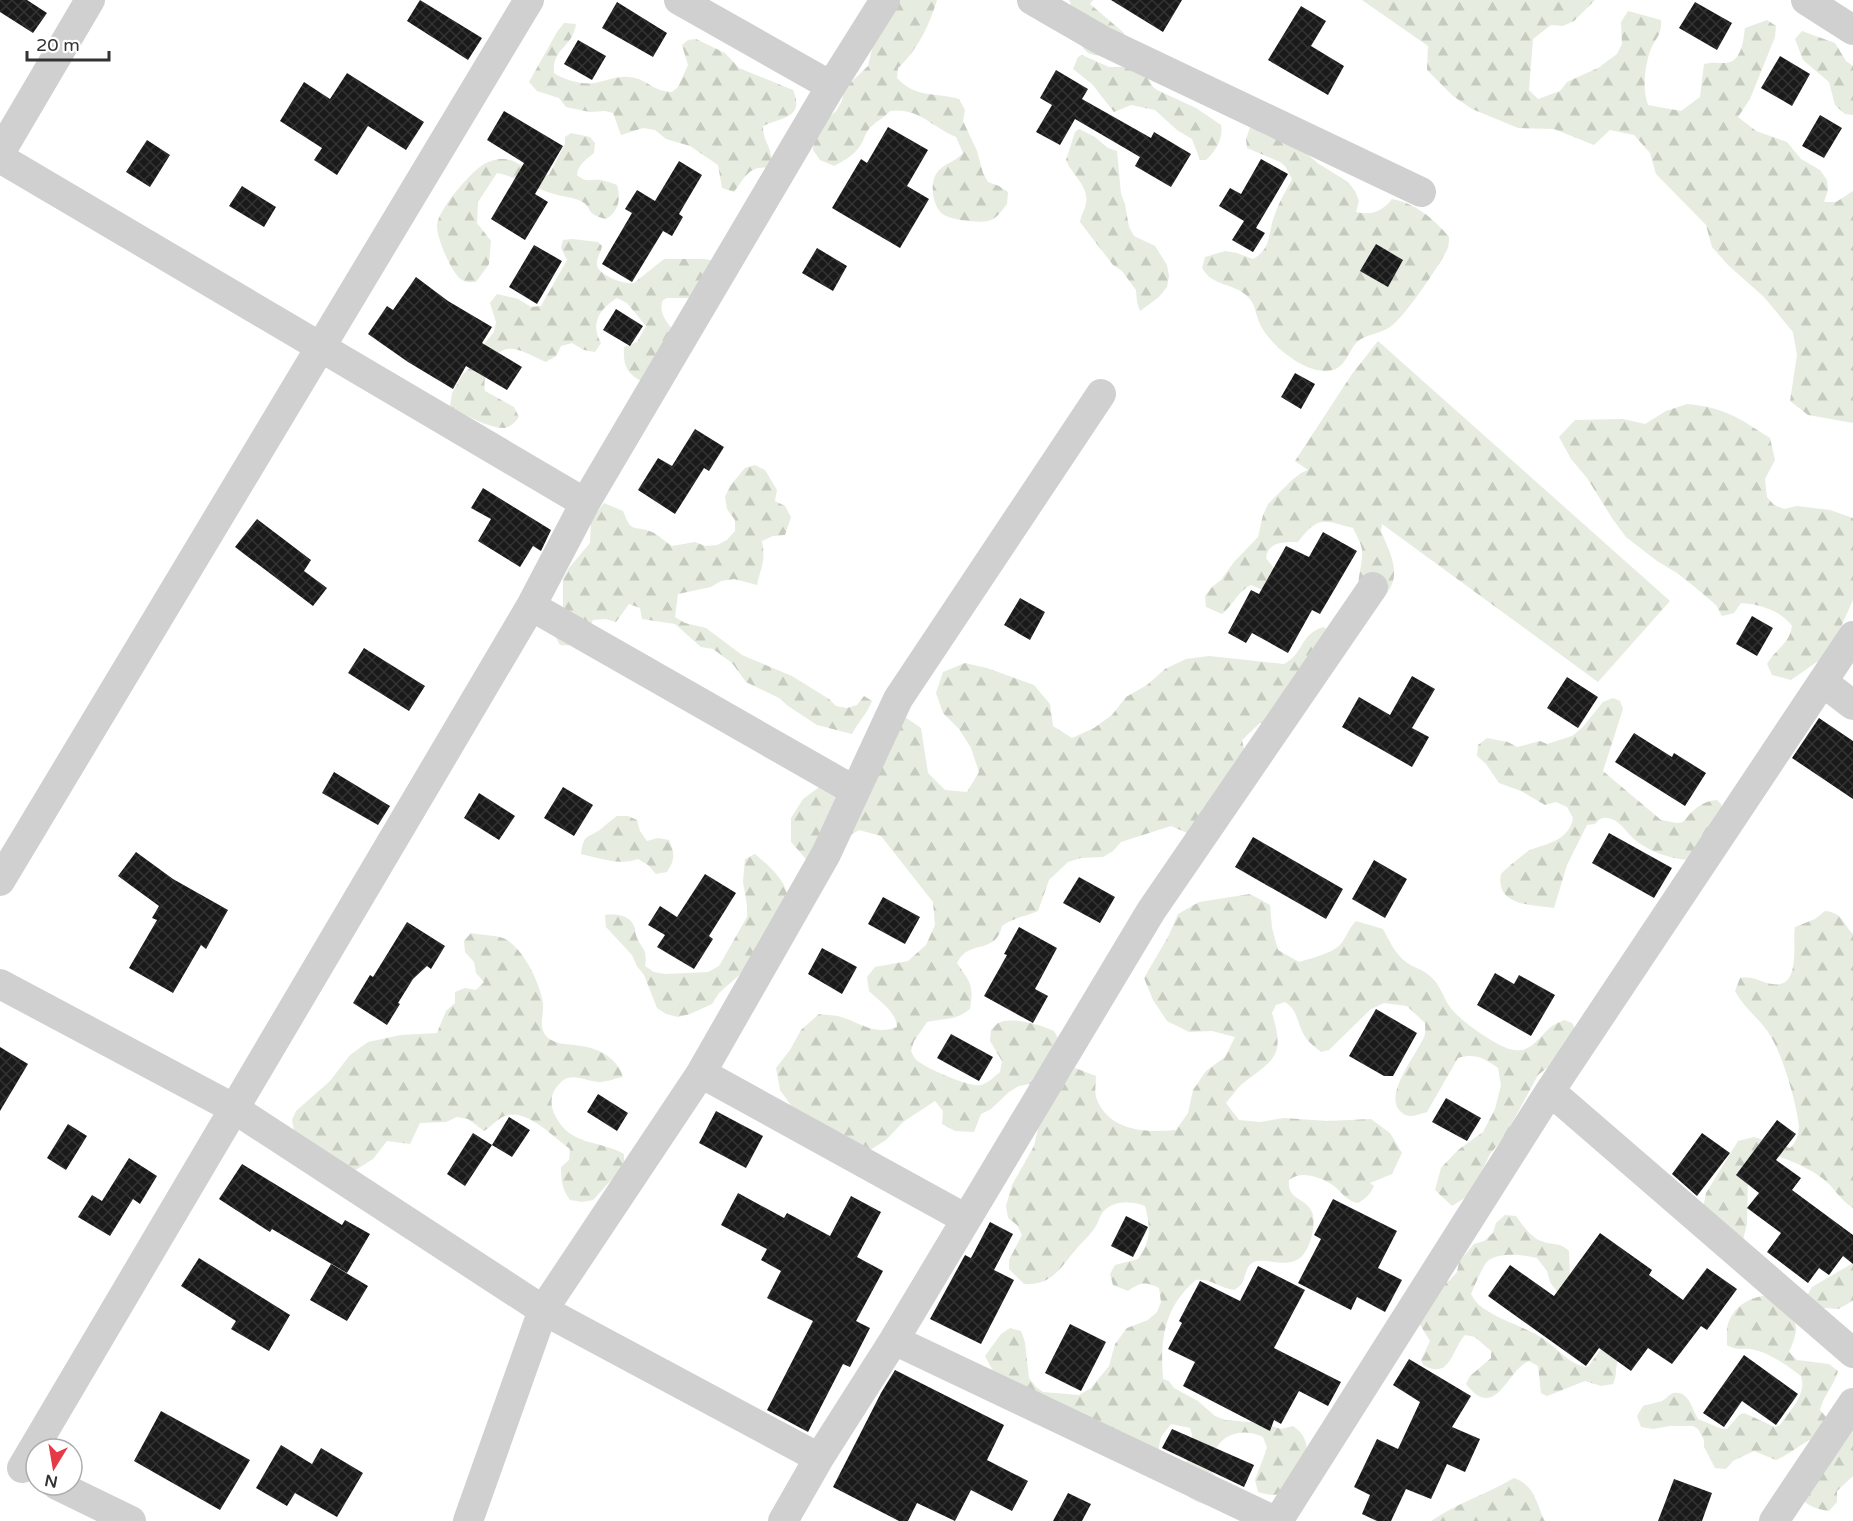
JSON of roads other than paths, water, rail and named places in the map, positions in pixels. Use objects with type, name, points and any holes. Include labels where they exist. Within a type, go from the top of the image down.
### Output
[{"type":"street","points":[[0,153],[90,0]]},
{"type":"street","points":[[0,881],[529,0]]},
{"type":"street","points":[[679,0],[831,86]]},
{"type":"street","points":[[19,1467],[531,606],[585,503],[831,86],[885,0]]},
{"type":"street","points":[[1032,0],[1103,41],[1421,192]]},
{"type":"street","points":[[1806,0],[1853,30]]},
{"type":"street","points":[[0,158],[321,345],[585,503]]},
{"type":"street","points":[[468,1521],[543,1310],[700,1073],[826,854],[898,699],[1101,394]]},
{"type":"street","points":[[783,1521],[819,1458],[894,1340],[1150,910],[1373,587]]},
{"type":"street","points":[[531,606],[855,791]]},
{"type":"street","points":[[894,1340],[1276,1521],[1550,1091],[1824,683],[1853,636]]},
{"type":"street","points":[[1824,683],[1853,705]]},
{"type":"street","points":[[0,984],[233,1108],[543,1310],[819,1458]]},
{"type":"street","points":[[700,1073],[966,1219]]},
{"type":"street","points":[[1550,1091],[1853,1353]]},
{"type":"street","points":[[1774,1521],[1853,1403]]},
{"type":"street","points":[[82,1497],[131,1521]]}]
